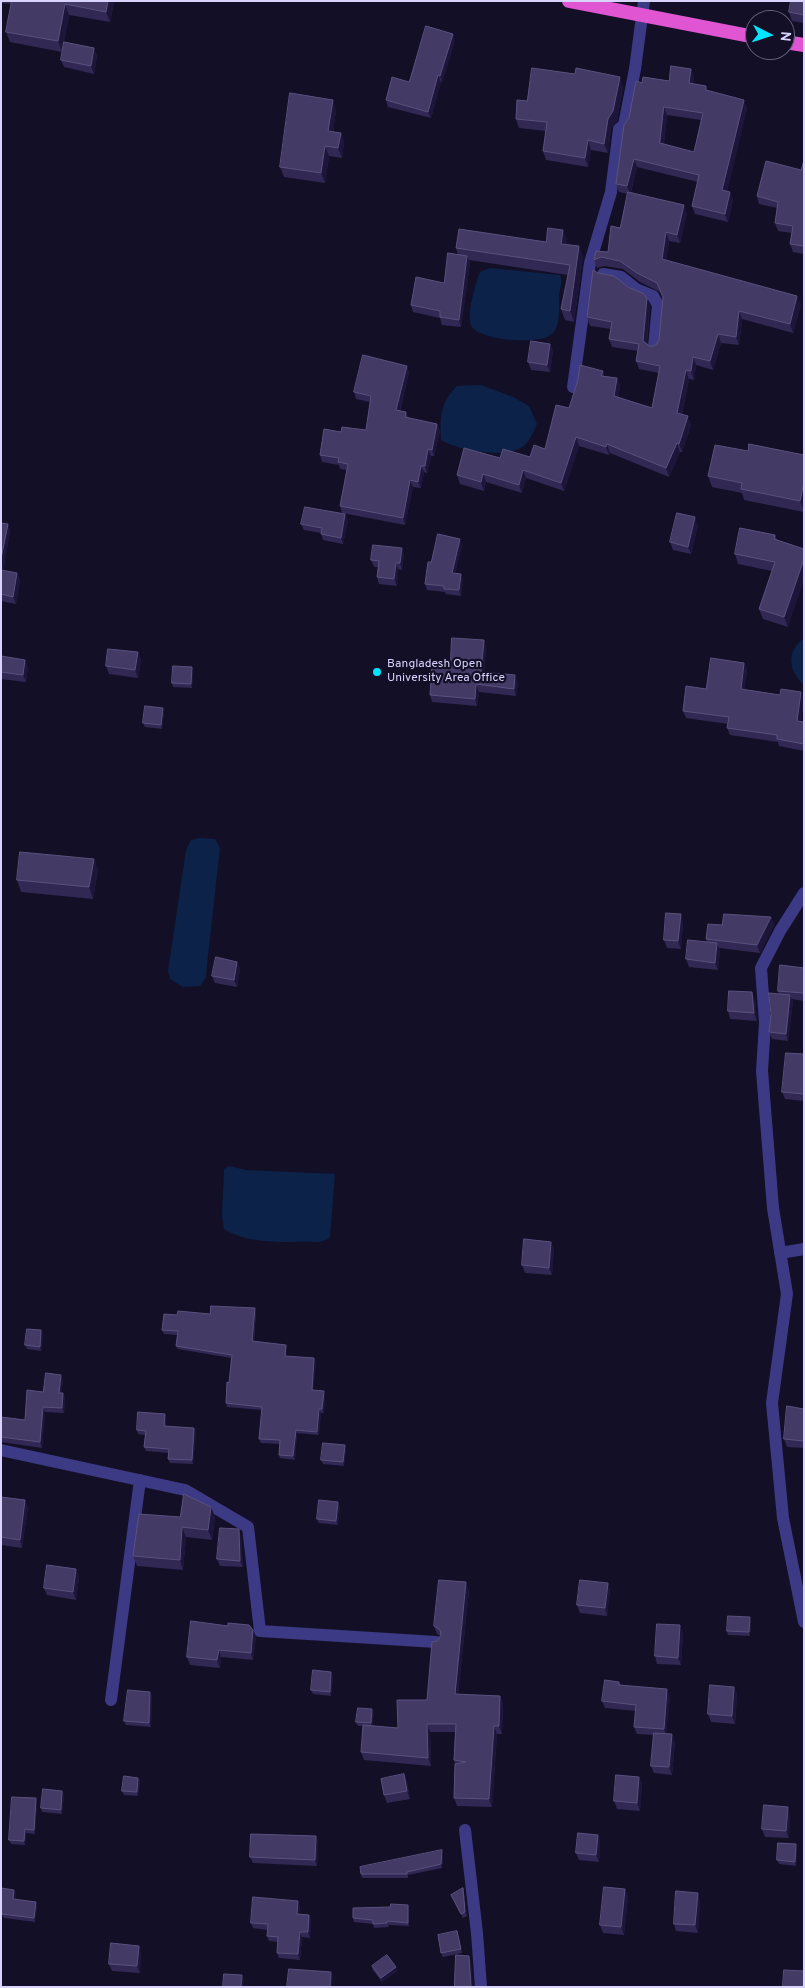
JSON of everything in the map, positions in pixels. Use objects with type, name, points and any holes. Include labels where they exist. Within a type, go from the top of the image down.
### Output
[{"type":"highway","points":[[570,1],[745,35]]},
{"type":"street","points":[[573,387],[590,264],[611,192],[619,129],[624,125],[635,69],[644,1]]},
{"type":"street","points":[[603,274],[621,277],[636,289],[653,296],[658,305],[654,347]]},
{"type":"street","points":[[804,893],[780,931],[761,968],[765,1023],[762,1071],[773,1208],[786,1294],[772,1403],[784,1518],[804,1622]]},
{"type":"street","points":[[780,1253],[804,1249]]},
{"type":"street","points":[[1,1450],[185,1490],[248,1527],[260,1631],[436,1642]]},
{"type":"street","points":[[111,1700],[140,1480]]},
{"type":"street","points":[[465,1830],[478,1933],[481,1987]]},
{"type":"water","points":[[490,268],[560,275],[562,281],[559,294],[559,316],[557,326],[552,334],[536,340],[511,340],[487,336],[472,327],[470,308],[476,284],[480,272]]},
{"type":"water","points":[[481,385],[513,397],[529,406],[537,424],[530,438],[519,449],[501,453],[479,452],[448,444],[441,440],[442,411],[451,392],[457,386]]},
{"type":"water","points":[[804,638],[804,685],[795,673],[791,661],[794,649]]},
{"type":"water","points":[[200,838],[215,839],[220,848],[206,977],[200,986],[183,987],[170,979],[168,971],[186,850],[191,840]]},
{"type":"water","points":[[229,1166],[246,1170],[335,1174],[330,1237],[319,1242],[270,1242],[246,1238],[224,1229],[222,1215],[224,1169]]},
{"type":"building","points":[[12,1],[108,1],[106,12],[65,4],[58,41],[6,32]]},
{"type":"building","points":[[791,1],[804,1],[804,15],[795,13],[795,10],[789,10]]},
{"type":"building","points":[[426,26],[453,34],[440,76],[438,75],[428,112],[386,100],[392,77],[409,82]]},
{"type":"building","points":[[64,42],[94,48],[91,66],[61,60]]},
{"type":"building","points":[[671,66],[691,69],[689,83],[706,86],[706,90],[744,100],[722,190],[730,192],[725,214],[692,206],[699,175],[634,159],[627,186],[616,184],[624,125],[629,118],[636,81],[642,83],[643,77],[669,81]],"holes":[[[664,107],[703,113],[694,152],[660,143]]]},
{"type":"building","points":[[532,68],[575,74],[576,68],[620,77],[613,111],[608,119],[604,144],[588,140],[585,158],[543,151],[547,122],[516,119],[517,100],[527,101]]},
{"type":"building","points":[[290,93],[333,100],[328,131],[341,133],[338,148],[325,146],[321,173],[280,167]]},
{"type":"building","points":[[804,160],[804,246],[790,244],[793,226],[775,223],[778,202],[757,196],[766,161],[801,170]]},
{"type":"building","points":[[628,192],[684,205],[677,235],[666,232],[662,259],[797,296],[790,324],[739,311],[736,337],[718,334],[710,361],[693,357],[691,371],[686,370],[677,413],[688,416],[679,444],[677,443],[666,468],[607,444],[606,447],[576,437],[561,483],[523,470],[519,485],[483,474],[481,482],[457,475],[464,448],[500,458],[503,449],[530,457],[534,445],[545,449],[556,405],[569,408],[578,380],[580,365],[603,371],[601,376],[617,378],[614,396],[652,408],[660,366],[636,361],[639,344],[609,339],[612,322],[587,317],[593,270],[598,273],[614,276],[628,287],[644,294],[647,298],[643,341],[651,347],[657,344],[659,340],[663,297],[657,283],[637,273],[620,261],[601,257],[594,260],[596,251],[608,252],[611,226],[620,228]]},
{"type":"building","points":[[548,228],[563,230],[561,244],[579,246],[570,311],[561,309],[570,265],[456,248],[459,229],[546,242]]},
{"type":"building","points":[[448,253],[467,256],[459,320],[440,317],[440,311],[411,305],[416,277],[444,283]]},
{"type":"building","points":[[531,341],[550,344],[547,365],[528,362]]},
{"type":"building","points":[[363,355],[407,366],[396,410],[406,412],[405,417],[437,424],[432,450],[428,449],[425,466],[421,466],[418,482],[410,480],[403,518],[340,506],[348,464],[338,462],[339,458],[320,455],[324,429],[341,432],[342,427],[366,430],[371,396],[354,392]]},
{"type":"building","points":[[749,444],[804,455],[804,482],[800,501],[741,489],[742,483],[708,476],[715,445],[748,451]]},
{"type":"building","points":[[305,507],[345,514],[341,538],[321,534],[322,528],[301,524]]},
{"type":"building","points":[[677,513],[695,517],[688,547],[670,542]]},
{"type":"building","points":[[1,523],[8,524],[1,559]]},
{"type":"building","points":[[740,528],[775,535],[774,539],[804,549],[804,559],[784,617],[759,609],[775,562],[735,554]]},
{"type":"building","points":[[438,534],[460,539],[452,573],[461,574],[459,590],[444,589],[444,586],[425,584],[428,562],[431,562]]},
{"type":"building","points":[[373,545],[402,548],[400,563],[396,563],[394,579],[377,577],[379,561],[371,560]]},
{"type":"building","points":[[1,570],[17,573],[13,597],[1,594]]},
{"type":"building","points":[[452,638],[484,640],[481,672],[515,675],[514,689],[476,684],[475,699],[430,695],[432,664],[450,665]]},
{"type":"building","points":[[108,649],[138,652],[135,670],[106,666]]},
{"type":"building","points":[[1,656],[25,660],[23,675],[1,672]]},
{"type":"building","points":[[711,658],[744,663],[741,689],[780,695],[781,689],[801,692],[797,721],[804,722],[804,744],[777,739],[777,735],[727,728],[729,717],[683,711],[686,686],[706,689]]},
{"type":"building","points":[[173,666],[192,667],[191,684],[172,683]]},
{"type":"building","points":[[145,706],[163,708],[161,725],[143,723]]},
{"type":"building","points":[[20,852],[94,859],[89,887],[17,880]]},
{"type":"building","points":[[666,913],[681,914],[678,941],[664,940]]},
{"type":"building","points":[[724,914],[771,917],[757,945],[706,939],[708,924],[722,925]]},
{"type":"building","points":[[688,940],[717,943],[715,963],[686,959]]},
{"type":"building","points":[[216,957],[237,962],[234,980],[212,976]]},
{"type":"building","points":[[780,965],[804,968],[804,993],[778,991]]},
{"type":"building","points":[[729,991],[752,992],[754,1013],[728,1011]]},
{"type":"building","points":[[769,993],[790,995],[786,1034],[769,1032],[771,1014]]},
{"type":"building","points":[[786,1053],[804,1054],[804,1094],[782,1092]]},
{"type":"building","points":[[524,1239],[551,1242],[549,1268],[522,1265]]},
{"type":"building","points":[[211,1306],[255,1308],[252,1341],[286,1345],[285,1356],[314,1358],[312,1390],[324,1391],[322,1409],[319,1409],[317,1432],[296,1430],[293,1456],[279,1455],[280,1440],[259,1439],[262,1407],[226,1403],[227,1382],[229,1383],[232,1355],[176,1346],[178,1331],[162,1330],[164,1314],[177,1315],[178,1311],[210,1314]]},
{"type":"building","points":[[27,1329],[41,1330],[40,1347],[25,1345]]},
{"type":"building","points":[[46,1373],[61,1375],[59,1393],[63,1393],[62,1408],[43,1407],[40,1442],[1,1437],[1,1417],[25,1420],[27,1390],[43,1392]]},
{"type":"building","points":[[787,1406],[804,1409],[804,1441],[784,1439]]},
{"type":"building","points":[[138,1412],[165,1414],[164,1426],[194,1428],[192,1460],[168,1459],[169,1449],[144,1447],[146,1431],[137,1430]]},
{"type":"building","points":[[323,1443],[345,1445],[343,1462],[321,1460]]},
{"type":"building","points":[[184,1494],[211,1507],[208,1530],[182,1527],[180,1560],[133,1556],[139,1514],[180,1517]]},
{"type":"building","points":[[1,1497],[25,1500],[20,1540],[1,1537]]},
{"type":"building","points":[[319,1500],[338,1502],[336,1521],[317,1519]]},
{"type":"building","points":[[220,1528],[239,1529],[240,1561],[217,1559]]},
{"type":"building","points":[[47,1565],[76,1569],[73,1592],[44,1588]]},
{"type":"building","points":[[439,1580],[466,1582],[455,1694],[500,1696],[499,1726],[494,1726],[489,1799],[454,1798],[455,1764],[466,1762],[454,1760],[456,1724],[427,1724],[428,1758],[361,1752],[363,1725],[398,1728],[397,1700],[427,1700],[432,1642],[437,1641],[441,1635],[440,1630],[434,1626]]},
{"type":"building","points":[[580,1580],[608,1583],[605,1608],[577,1605]]},
{"type":"building","points":[[728,1616],[750,1617],[749,1632],[727,1631]]},
{"type":"building","points":[[191,1621],[228,1626],[228,1623],[249,1625],[253,1630],[251,1653],[219,1650],[217,1660],[187,1657]]},
{"type":"building","points":[[657,1624],[680,1625],[678,1658],[655,1656]]},
{"type":"building","points":[[313,1670],[331,1672],[330,1692],[311,1690]]},
{"type":"building","points":[[605,1680],[619,1682],[619,1685],[667,1689],[664,1729],[634,1727],[636,1705],[602,1701]]},
{"type":"building","points":[[710,1685],[734,1687],[732,1716],[708,1714]]},
{"type":"building","points":[[128,1690],[150,1692],[149,1723],[124,1721]]},
{"type":"building","points":[[358,1708],[372,1709],[371,1723],[356,1722]]},
{"type":"building","points":[[654,1733],[672,1734],[669,1767],[651,1766]]},
{"type":"building","points":[[404,1774],[407,1791],[384,1795],[381,1779]]},
{"type":"building","points":[[616,1775],[639,1777],[637,1803],[614,1801]]},
{"type":"building","points":[[124,1776],[138,1778],[137,1792],[122,1791]]},
{"type":"building","points":[[43,1789],[62,1791],[61,1810],[41,1808]]},
{"type":"building","points":[[12,1797],[36,1798],[34,1830],[25,1829],[24,1841],[9,1840]]},
{"type":"building","points":[[764,1805],[788,1807],[786,1831],[762,1829]]},
{"type":"building","points":[[578,1833],[598,1835],[596,1855],[576,1853]]},
{"type":"building","points":[[251,1834],[316,1836],[315,1860],[250,1857]]},
{"type":"building","points":[[778,1843],[796,1844],[795,1862],[777,1860]]},
{"type":"building","points":[[442,1850],[441,1864],[407,1872],[407,1874],[361,1874],[360,1867]]},
{"type":"building","points":[[604,1887],[625,1889],[621,1927],[600,1925]]},
{"type":"building","points":[[1,1888],[14,1890],[13,1899],[36,1902],[34,1918],[2,1914]]},
{"type":"building","points":[[463,1888],[465,1912],[461,1914],[451,1895]]},
{"type":"building","points":[[676,1891],[698,1893],[695,1925],[674,1924]]},
{"type":"building","points":[[253,1897],[298,1901],[297,1914],[309,1915],[308,1932],[300,1932],[298,1954],[277,1953],[278,1937],[267,1936],[268,1924],[251,1923]]},
{"type":"building","points":[[391,1904],[408,1905],[408,1923],[387,1921],[387,1923],[373,1924],[373,1920],[353,1918],[353,1908],[390,1907]]},
{"type":"building","points":[[457,1931],[461,1949],[441,1953],[438,1935]]},
{"type":"building","points":[[111,1943],[139,1946],[137,1966],[109,1964]]},
{"type":"building","points":[[387,1955],[396,1967],[381,1978],[372,1966]]},
{"type":"building","points":[[456,1955],[469,1956],[471,1987],[454,1987]]},
{"type":"building","points":[[289,1969],[331,1972],[330,1987],[287,1987]]},
{"type":"building","points":[[784,1970],[804,1971],[803,1987],[783,1987]]},
{"type":"building","points":[[224,1974],[242,1975],[241,1987],[223,1987]]},
{"type":"place","name":"Bangladesh Open University Area Office","points":[[377,672]]}]
